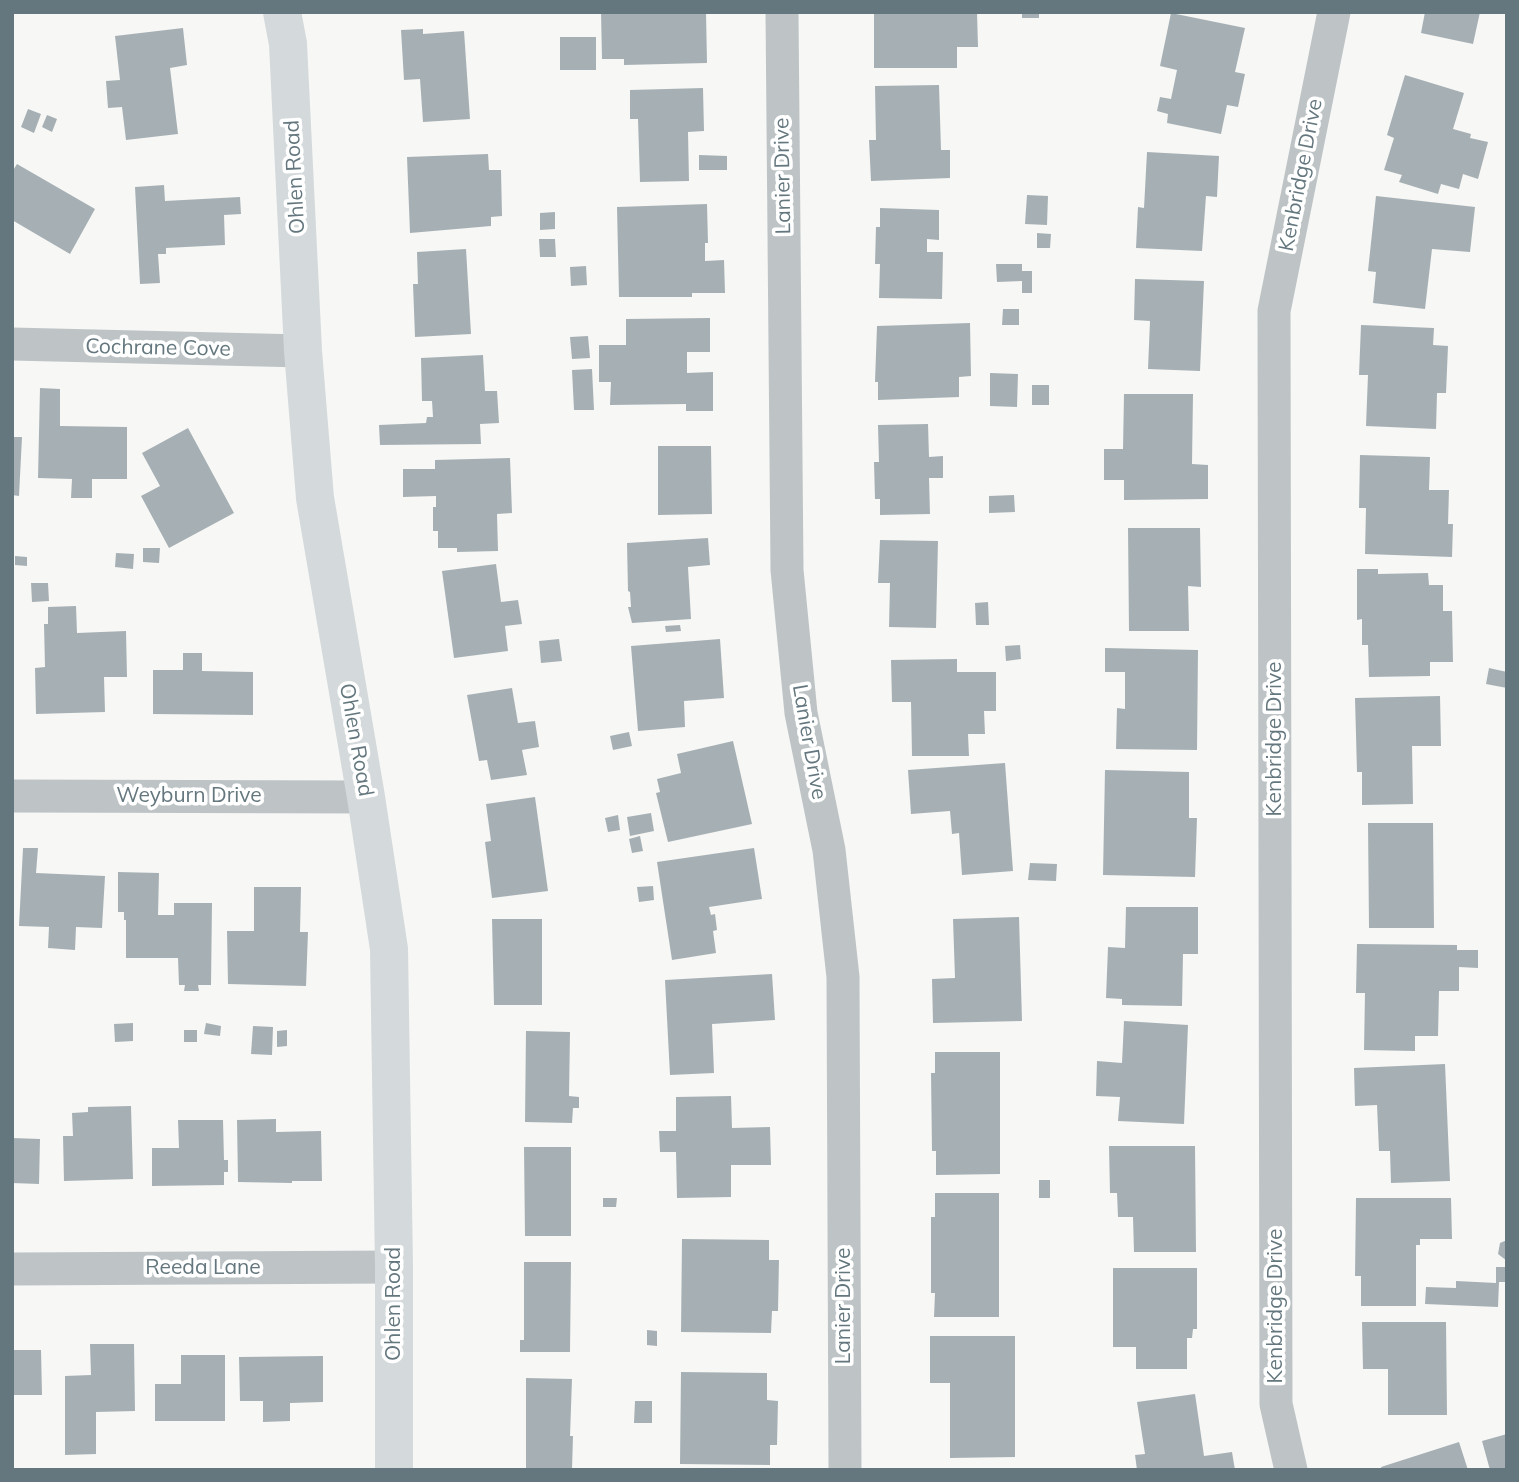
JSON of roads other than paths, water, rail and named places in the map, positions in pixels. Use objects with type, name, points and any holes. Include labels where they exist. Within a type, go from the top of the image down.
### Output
[{"type":"street","name":"Ohlen Road","points":[[282,12],[289,57],[303,351],[316,498],[389,949],[394,1470]]},
{"type":"street","name":"Lanier Drive","points":[[782,12],[787,570],[801,713],[829,850],[843,977],[845,1470]]},
{"type":"street","name":"Kenbridge Drive","points":[[1291,1470],[1276,1404],[1274,311],[1334,12]]},
{"type":"street","name":"Cochrane Cove","points":[[12,344],[303,351]]},
{"type":"street","name":"Weyburn Drive","points":[[12,796],[366,797]]},
{"type":"street","name":"Reeda Lane","points":[[12,1269],[394,1267]]}]
